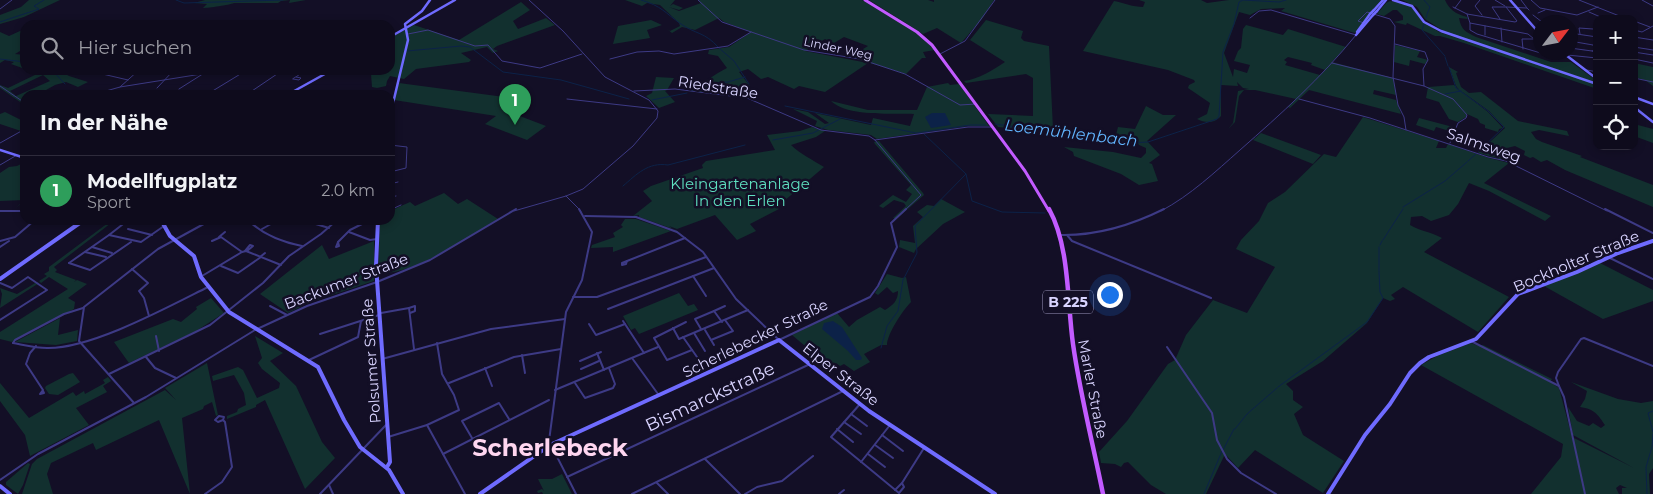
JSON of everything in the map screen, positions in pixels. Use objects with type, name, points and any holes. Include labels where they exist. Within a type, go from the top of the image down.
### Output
[{"type":"main road","name":"B 225","points":[[865,0],[922,36],[940,54],[993,127]]},
{"type":"main road","name":"Marler Straße","points":[[993,127],[1042,197],[1050,211],[1059,235],[1064,257],[1073,345],[1103,494]]},
{"type":"street","points":[[0,9],[12,0]]},
{"type":"street","points":[[395,96],[408,34],[405,24],[422,11],[430,0]]},
{"type":"street","points":[[395,34],[455,0]]},
{"type":"street","name":"Riedstraße","points":[[529,0],[573,42],[592,66],[609,80],[633,91],[675,89],[696,94],[747,98],[820,129],[869,136],[875,140],[968,127],[993,127]]},
{"type":"street","name":"Linder Weg","points":[[698,0],[722,22],[804,50],[860,60],[905,74],[960,105],[977,104]]},
{"type":"street","points":[[940,54],[965,41],[995,0]]},
{"type":"street","points":[[1059,235],[1067,236],[1115,227],[1146,217],[1186,196],[1299,99],[1385,1],[1394,0],[1412,6],[1428,24],[1453,36]]},
{"type":"street","points":[[1399,0],[1416,7],[1422,18],[1432,26],[1453,36],[1593,83]]},
{"type":"street","points":[[1461,0],[1454,7],[1467,14],[1517,22],[1506,7],[1501,2],[1495,0]]},
{"type":"street","points":[[1480,0],[1475,6],[1475,10],[1483,16]]},
{"type":"street","points":[[1510,0],[1533,26]]},
{"type":"street","points":[[1501,20],[1492,7],[1528,9],[1521,0]]},
{"type":"street","points":[[1531,0],[1537,7],[1545,10],[1579,16],[1598,7]]},
{"type":"street","points":[[1580,0],[1618,15]]},
{"type":"street","points":[[1642,0],[1653,6]]},
{"type":"street","points":[[1250,18],[1254,14],[1271,10],[1356,34]]},
{"type":"street","points":[[1538,13],[1545,10]]},
{"type":"street","points":[[1364,23],[1358,21],[1366,12],[1394,22],[1396,29],[1393,78],[1398,105],[1404,117],[1406,130]]},
{"type":"street","points":[[1588,12],[1595,15]]},
{"type":"street","points":[[1467,14],[1472,31],[1533,51]]},
{"type":"street","points":[[1638,22],[1652,26]]},
{"type":"street","points":[[1470,23],[1528,34],[1533,38]]},
{"type":"street","points":[[1483,36],[1486,34],[1485,26]]},
{"type":"street","points":[[1638,31],[1642,32],[1652,26]]},
{"type":"street","points":[[1501,28],[1502,42]]},
{"type":"street","points":[[1593,30],[1579,28],[1580,34],[1593,36]]},
{"type":"street","points":[[408,34],[428,30],[475,46],[487,45],[504,62],[540,68],[582,54]]},
{"type":"street","name":"Riedstraße","points":[[610,59],[637,52],[659,51],[674,54],[722,47],[735,43],[751,32]]},
{"type":"street","points":[[1638,38],[1653,40]]},
{"type":"street","points":[[1523,48],[1525,45],[1521,42],[1522,39],[1533,39]]},
{"type":"street","points":[[1578,42],[1593,44]]},
{"type":"street","points":[[1395,44],[1425,52],[1428,60],[1423,69],[1424,86]]},
{"type":"street","points":[[1638,48],[1653,50]]},
{"type":"street","points":[[1578,49],[1592,51]]},
{"type":"street","points":[[1638,53],[1653,55]]},
{"type":"street","points":[[1578,55],[1593,57]]},
{"type":"street","points":[[1570,60],[1593,76]]},
{"type":"street","points":[[1638,60],[1653,63]]},
{"type":"street","points":[[1332,63],[1424,86],[1452,98],[1467,115],[1467,118],[1458,123],[1450,144]]},
{"type":"street","points":[[1584,70],[1593,71]]},
{"type":"street","points":[[107,75],[128,80]]},
{"type":"street","points":[[120,87],[134,75]]},
{"type":"street","points":[[157,88],[168,75]]},
{"type":"street","points":[[110,90],[186,75]]},
{"type":"street","points":[[179,89],[202,75]]},
{"type":"street","points":[[214,90],[239,75]]},
{"type":"street","points":[[254,90],[276,75]]},
{"type":"street","points":[[296,90],[322,75]]},
{"type":"street","points":[[1638,79],[1653,82]]},
{"type":"street","points":[[0,86],[20,100]]},
{"type":"street","points":[[633,91],[650,101],[657,110]]},
{"type":"street","points":[[1638,98],[1653,104]]},
{"type":"street","points":[[567,99],[657,110]]},
{"type":"street","name":"Salmsweg","points":[[1299,99],[1510,163],[1653,233]]},
{"type":"street","name":"Backumer Straße","points":[[0,480],[38,454],[176,379],[255,330],[307,306],[376,282],[435,258],[516,209],[566,196],[587,186],[633,146],[657,118],[657,110]]},
{"type":"street","points":[[1638,110],[1653,122]]},
{"type":"street","points":[[0,143],[20,132]]},
{"type":"street","name":"Scherlebecker Straße","points":[[480,494],[550,445],[660,396],[870,297],[878,286],[897,247],[891,223],[920,197],[921,193],[875,140]]},
{"type":"street","points":[[395,145],[407,146],[406,168],[395,171]]},
{"type":"street","points":[[0,150],[20,156]]},
{"type":"street","points":[[0,166],[17,155]]},
{"type":"street","points":[[566,196],[585,216],[592,229],[582,280],[567,309],[565,319],[553,398],[550,445],[576,494]]},
{"type":"street","points":[[395,208],[401,205]]},
{"type":"street","points":[[0,211],[20,211]]},
{"type":"street","name":"Elper Straße","points":[[585,216],[636,217],[673,230],[685,238],[706,257],[736,299],[779,340],[860,404],[995,494]]},
{"type":"street","points":[[0,247],[30,225]]},
{"type":"street","points":[[0,279],[77,225]]},
{"type":"street","points":[[122,225],[69,263],[90,270],[106,257],[132,241]]},
{"type":"street","points":[[202,225],[158,249],[84,308],[58,318],[12,343],[58,347],[80,343],[149,316],[208,287]]},
{"type":"street","points":[[254,225],[258,229],[268,225]]},
{"type":"street","points":[[319,225],[329,228]]},
{"type":"street","points":[[109,374],[160,351],[210,325],[229,312],[303,246],[332,225]]},
{"type":"street","points":[[338,242],[358,225]]},
{"type":"street","name":"Polsumer Straße","points":[[378,225],[376,282],[390,462],[387,467]]},
{"type":"street","points":[[109,235],[141,242],[164,226],[174,240],[194,256],[201,277],[229,312],[255,330],[309,360],[320,370],[344,420],[362,449],[387,467],[403,494]]},
{"type":"street","points":[[262,228],[276,239],[303,246]]},
{"type":"street","points":[[128,229],[152,234]]},
{"type":"street","points":[[212,241],[226,232]]},
{"type":"street","points":[[349,232],[370,241],[377,239]]},
{"type":"street","points":[[1067,236],[1072,242],[1211,298]]},
{"type":"street","points":[[219,237],[230,242],[234,248],[281,265]]},
{"type":"street","points":[[627,261],[685,238]]},
{"type":"street","points":[[0,241],[9,241]]},
{"type":"street","name":"Bockholter Straße","points":[[1328,494],[1365,435],[1390,404],[1413,370],[1428,358],[1472,341],[1515,296],[1653,241]]},
{"type":"street","points":[[92,247],[112,253]]},
{"type":"street","points":[[201,277],[244,251]]},
{"type":"street","points":[[85,252],[106,257]]},
{"type":"street","points":[[221,266],[238,273],[265,253]]},
{"type":"street","points":[[573,298],[598,297],[706,257]]},
{"type":"street","points":[[1609,257],[1653,280]]},
{"type":"street","points":[[608,309],[714,268]]},
{"type":"street","points":[[132,269],[148,283],[139,291],[144,298],[149,316]]},
{"type":"street","points":[[693,276],[706,296]]},
{"type":"street","points":[[0,283],[12,288],[28,277],[48,290],[0,320]]},
{"type":"street","points":[[270,306],[287,315]]},
{"type":"street","points":[[320,334],[379,314],[415,306],[415,311],[410,313]]},
{"type":"street","points":[[714,344],[695,320],[725,306]]},
{"type":"street","points":[[84,308],[79,335],[80,343],[134,403]]},
{"type":"street","points":[[409,308],[414,350]]},
{"type":"street","points":[[673,328],[679,339],[748,310]]},
{"type":"street","points":[[711,340],[733,331],[714,311]]},
{"type":"street","points":[[382,359],[501,327],[565,319]]},
{"type":"street","points":[[309,360],[358,337],[360,320]]},
{"type":"street","points":[[590,324],[595,333],[602,333],[624,322],[644,353]]},
{"type":"street","points":[[686,322],[654,337],[667,360],[692,350]]},
{"type":"street","points":[[694,333],[706,351]]},
{"type":"street","points":[[156,336],[160,351]]},
{"type":"street","points":[[683,337],[697,357]]},
{"type":"street","points":[[1585,494],[1564,397],[1556,378],[1558,372],[1584,338],[1653,366]]},
{"type":"street","points":[[1472,341],[1559,386]]},
{"type":"street","points":[[388,437],[427,425],[459,410],[441,368],[437,343]]},
{"type":"street","points":[[36,346],[30,353],[26,364],[43,391]]},
{"type":"street","points":[[555,390],[658,347]]},
{"type":"street","points":[[1167,347],[1212,414],[1216,423],[1217,440],[1231,463],[1242,475],[1276,494]]},
{"type":"street","points":[[448,383],[522,355],[561,349]]},
{"type":"street","points":[[580,361],[601,352]]},
{"type":"street","points":[[581,369],[601,360],[597,353]]},
{"type":"street","points":[[522,355],[525,372]]},
{"type":"street","points":[[593,355],[604,370]]},
{"type":"street","points":[[146,357],[152,366],[176,379]]},
{"type":"street","points":[[632,358],[660,396]]},
{"type":"street","name":"Bismarckstraße","points":[[567,477],[809,364]]},
{"type":"street","points":[[485,368],[492,386]]},
{"type":"street","points":[[584,401],[615,386],[609,368]]},
{"type":"street","points":[[575,383],[583,397],[587,398]]},
{"type":"street","points":[[632,494],[843,391]]},
{"type":"street","points":[[442,454],[553,398]]},
{"type":"street","points":[[549,400],[553,402]]},
{"type":"street","points":[[472,438],[462,421],[498,403],[509,419]]},
{"type":"street","points":[[860,404],[830,436],[886,484],[895,490],[902,483],[924,447]]},
{"type":"street","points":[[850,414],[867,426]]},
{"type":"street","points":[[205,494],[222,482],[232,466],[225,422],[223,420]]},
{"type":"street","points":[[844,422],[860,434]]},
{"type":"street","points":[[320,494],[387,424]]},
{"type":"street","points":[[861,462],[890,424]]},
{"type":"street","points":[[427,425],[465,494]]},
{"type":"street","points":[[837,429],[854,442]]},
{"type":"street","points":[[882,436],[903,451]]},
{"type":"street","points":[[875,445],[894,458]]},
{"type":"street","points":[[868,454],[885,467]]},
{"type":"street","points":[[745,494],[756,487],[782,481],[814,456]]},
{"type":"street","points":[[705,459],[740,494]]},
{"type":"street","points":[[657,482],[668,494]]},
{"type":"street","points":[[329,485],[333,494]]},
{"type":"street","points":[[0,486],[10,494]]},
{"type":"street","points":[[839,494],[844,490]]},
{"type":"green space","points":[[29,0],[60,0],[24,17],[0,24],[0,15],[21,7]]},
{"type":"green space","points":[[205,0],[290,0],[278,3],[234,3],[203,8],[207,4],[194,3]]},
{"type":"green space","points":[[290,0],[306,0],[289,3]]},
{"type":"green space","points":[[625,0],[675,0],[670,6],[673,4],[683,8],[679,10],[669,7],[679,11],[701,3],[698,0],[862,0],[920,35],[935,50],[923,52],[926,58],[922,58],[906,74],[850,57],[868,46],[844,37],[834,43],[825,39],[805,51],[868,63],[825,92],[799,86],[794,89],[768,77],[761,79],[748,69],[739,72],[750,86],[744,97],[717,94],[716,88],[711,88],[706,93],[690,91],[727,68],[718,56],[708,54],[709,50],[729,47],[751,32],[724,22],[719,18],[695,30],[682,27],[672,33],[667,29],[670,31],[680,26],[679,23],[660,5],[647,3],[642,6]]},
{"type":"green space","points":[[869,0],[928,0],[934,2],[934,0],[994,0],[982,19],[961,43],[937,28],[923,34]]},
{"type":"green space","points":[[1139,0],[1201,0],[1207,3],[1229,0],[1381,0],[1355,33],[1281,11],[1285,8],[1261,9],[1250,15],[1239,12],[1224,53],[1233,77],[1234,69],[1247,73],[1250,65],[1234,61],[1241,48],[1243,29],[1246,25],[1283,35],[1288,29],[1346,47],[1332,62],[1393,78],[1396,95],[1374,90],[1373,94],[1396,100],[1401,114],[1309,90],[1290,108],[1288,107],[1296,99],[1255,90],[1244,90],[1239,96],[1235,122],[1228,129],[1233,123],[1238,91],[1249,89],[1243,88],[1237,82],[1238,86],[1221,85],[1221,116],[1218,119],[1206,122],[1197,119],[1207,114],[1210,103],[1188,88],[1189,85],[1195,82],[1194,80],[1168,70],[1083,51],[1114,1],[1143,7],[1145,2]],"holes":[[[1288,57],[1312,63],[1311,65],[1325,70],[1320,75],[1285,65],[1287,62],[1284,60]]]},
{"type":"green space","points":[[1402,0],[1445,0],[1453,11],[1467,17],[1468,19],[1459,18],[1464,30],[1469,34],[1533,56],[1533,60],[1571,62],[1593,78],[1593,82],[1445,32],[1425,19],[1417,7]]},
{"type":"green space","points":[[1390,1],[1410,5],[1424,22],[1439,32],[1593,83],[1593,88],[1464,43],[1435,36],[1407,23],[1406,25],[1394,22],[1403,20],[1403,16],[1397,10],[1393,10],[1384,16],[1377,14]]},
{"type":"green space","points":[[521,2],[530,10],[513,21],[518,29],[546,18],[555,25],[497,46],[493,49],[498,51],[493,53],[487,47],[461,53],[471,60],[469,62],[416,69],[404,79],[390,76],[386,86],[372,87],[371,75],[395,75],[395,35],[414,25],[459,40]]},
{"type":"green space","points":[[651,20],[662,25],[647,30],[650,38],[613,44],[618,26]]},
{"type":"green space","points":[[986,20],[1023,31],[1021,38],[1024,41],[1049,46],[1053,129],[1103,136],[1116,135],[1118,127],[1135,129],[1146,106],[1163,115],[1176,115],[1147,141],[1160,155],[1149,163],[1152,164],[1158,181],[1139,185],[1121,174],[1074,156],[1073,152],[1064,147],[1113,152],[1141,158],[1146,153],[1146,148],[1139,145],[1137,141],[1097,140],[1071,134],[998,127],[988,114],[1033,116],[1033,78],[1026,74],[966,83],[964,81],[991,71],[1005,62],[970,40]]},
{"type":"green space","points":[[20,31],[20,51],[15,54],[20,54],[20,67],[11,64],[14,62],[5,60],[0,63],[0,32],[9,36]]},
{"type":"green space","points":[[1395,45],[1420,51],[1417,57],[1428,60],[1425,64],[1410,60],[1409,66],[1394,62]]},
{"type":"green space","points":[[1638,64],[1653,67],[1653,86],[1645,80],[1638,78]]},
{"type":"green space","points":[[1449,67],[1458,72],[1456,73],[1461,87],[1469,93],[1481,92],[1518,121],[1567,131],[1569,136],[1539,130],[1531,132],[1536,139],[1653,185],[1653,207],[1565,170],[1547,160],[1541,162],[1533,157],[1530,158],[1524,155],[1525,151],[1515,146],[1506,150],[1503,149],[1496,155],[1504,160],[1478,153],[1505,128],[1489,111],[1461,91],[1488,112],[1503,128],[1499,129],[1498,132],[1485,128],[1485,125],[1480,123],[1478,119],[1467,114],[1466,117],[1458,122],[1449,119],[1439,102],[1426,98],[1428,87],[1454,85],[1460,91],[1456,86]]},
{"type":"green space","points":[[35,75],[43,75],[10,91],[16,96],[20,94],[20,102],[0,88],[0,85],[8,88]]},
{"type":"green space","points":[[43,75],[67,75],[88,82],[78,87],[66,82],[46,90],[30,90],[50,81]]},
{"type":"green space","points":[[656,77],[674,78],[665,91],[675,102],[659,108],[646,96],[652,93]]},
{"type":"green space","points":[[399,83],[519,99],[504,110],[546,126],[527,140],[485,124],[496,116],[395,100]]},
{"type":"green space","points":[[948,83],[950,85],[959,84],[989,126],[968,126],[877,139],[871,135],[828,130],[815,126],[817,121],[793,109],[808,112],[825,124],[829,123],[815,113],[871,125],[873,118],[910,126],[914,114],[859,112],[848,110],[831,101],[868,110],[917,110],[927,87]]},
{"type":"green space","points":[[5,112],[20,120],[20,131],[0,124],[0,114]]},
{"type":"green space","points":[[1363,117],[1439,141],[1436,148],[1446,148],[1448,144],[1509,163],[1484,183],[1551,216],[1545,221],[1489,191],[1469,183],[1458,204],[1449,215],[1431,221],[1422,216],[1411,217],[1410,225],[1442,238],[1424,252],[1509,297],[1478,332],[1403,287],[1391,295],[1395,299],[1390,301],[1383,298],[1367,323],[1323,361],[1286,384],[1293,391],[1293,400],[1303,407],[1294,414],[1303,435],[1344,461],[1323,493],[1255,450],[1238,468],[1225,454],[1206,494],[1166,494],[1151,485],[1128,462],[1124,463],[1121,467],[1115,464],[1101,463],[1099,452],[1127,421],[1168,364],[1175,360],[1186,335],[1213,300],[1247,313],[1275,267],[1236,249],[1241,240],[1259,221],[1268,203],[1285,192],[1324,154],[1336,157]]},
{"type":"green space","points":[[1419,118],[1455,128],[1453,132],[1436,127],[1434,131],[1416,125]]},
{"type":"green space","points":[[1638,125],[1653,129],[1653,143],[1638,137]]},
{"type":"green space","name":"Kleingartenanlage In den Erlen","points":[[812,127],[825,131],[816,137],[791,145],[824,167],[777,207],[779,209],[750,224],[756,231],[737,240],[715,215],[677,229],[669,226],[673,229],[639,217],[639,215],[633,216],[652,201],[643,191],[651,186],[703,168],[702,165],[706,161],[775,150],[767,135],[800,131]]},
{"type":"green space","points":[[1261,133],[1321,155],[1313,164],[1253,140]]},
{"type":"green space","points":[[879,141],[924,195],[896,219],[893,218],[906,206],[904,203],[894,200],[883,208],[879,206],[893,195],[906,202],[912,194],[906,190],[911,185],[874,142]]},
{"type":"green space","points":[[20,164],[20,200],[0,201],[0,173],[9,167]]},
{"type":"green space","points":[[444,193],[458,204],[467,199],[498,219],[424,262],[392,272],[378,273],[380,225],[395,225],[395,209],[410,202],[415,206]]},
{"type":"green space","points":[[941,199],[965,212],[943,224],[914,253],[899,247],[900,240],[915,243],[913,226],[923,217],[917,212],[927,205],[934,206]]},
{"type":"green space","points":[[625,219],[636,219],[671,231],[613,252],[613,247],[591,248],[592,245],[615,237],[613,233],[623,227],[621,225]]},
{"type":"green space","points":[[105,225],[109,225],[54,267],[57,270],[55,272],[76,280],[74,282],[77,280],[87,284],[68,298],[75,302],[74,309],[12,342],[0,339],[0,332],[68,289],[49,277],[41,283],[39,281],[47,276],[44,274],[49,271],[49,267]]},
{"type":"green space","points":[[374,241],[374,281],[311,302],[288,313],[260,294],[322,245],[329,259]]},
{"type":"green space","points":[[1600,263],[1653,290],[1653,301],[1603,319],[1544,286]]},
{"type":"green space","points":[[887,274],[902,278],[906,277],[911,302],[892,329],[887,345],[881,345],[864,354],[870,362],[854,371],[844,364],[840,366],[836,363],[830,367],[792,335],[837,313],[849,327],[857,320],[880,307],[885,310],[894,302],[898,291],[893,293],[887,287],[878,295],[875,293]]},
{"type":"green space","points":[[37,282],[39,283],[0,308],[2,294],[0,288],[17,294]]},
{"type":"green space","points":[[679,293],[688,306],[694,304],[698,310],[639,334],[635,328],[631,330],[623,316]]},
{"type":"green space","points":[[211,298],[224,313],[196,331],[129,363],[114,342],[173,319],[181,322],[197,309],[196,307]]},
{"type":"green space","points":[[60,318],[58,335],[78,330],[77,341],[56,345],[15,342]]},
{"type":"green space","points":[[255,336],[283,353],[270,361],[296,386],[322,442],[335,458],[305,489],[265,400],[256,405],[256,407],[227,419],[227,416],[237,412],[238,409],[246,405],[244,393],[234,375],[213,381],[212,376],[238,367],[243,370],[257,398],[279,388],[280,383],[262,369],[258,363],[262,358]]},
{"type":"green space","points":[[1471,343],[1479,346],[1483,345],[1552,379],[1550,382],[1559,388],[1572,437],[1634,468],[1573,435],[1568,407],[1577,421],[1589,426],[1593,423],[1601,428],[1605,425],[1593,411],[1580,407],[1587,391],[1571,382],[1618,399],[1641,403],[1653,401],[1653,468],[1649,474],[1650,494],[1622,494],[1622,488],[1627,488],[1620,485],[1616,488],[1619,494],[1531,494],[1561,457],[1563,444],[1421,365],[1437,356]]},
{"type":"green space","points":[[207,363],[218,415],[216,416],[212,402],[204,406],[203,409],[182,418],[190,494],[159,420],[96,450],[93,443],[51,463],[47,474],[53,494],[22,494],[32,464],[37,459],[165,390],[176,400],[165,388]]},
{"type":"green space","points":[[73,373],[80,382],[58,395],[49,394],[45,388],[46,386]]},
{"type":"green space","points":[[108,377],[111,381],[103,386],[107,392],[76,408],[89,425],[30,456],[25,435],[0,401],[0,383],[29,418],[73,392],[76,396],[84,391],[85,394],[105,383],[103,380]]},
{"type":"green space","points":[[28,463],[30,464],[18,494],[6,485],[6,482]]},
{"type":"green space","points":[[562,474],[572,494],[538,493],[537,491],[542,489],[544,491],[538,479],[552,479]]},
{"type":"water","points":[[932,113],[945,113],[951,125],[931,128],[925,117]]},
{"type":"water","points":[[833,321],[842,327],[862,358],[861,360],[856,360],[822,329],[824,323]]},
{"type":"waterway","points":[[0,22],[39,9],[34,6],[44,0]]},
{"type":"waterway","points":[[176,0],[184,3],[283,0]]},
{"type":"waterway","points":[[641,0],[659,7],[686,27],[709,38],[718,47]]},
{"type":"waterway","name":"Loemühlenbach","points":[[995,124],[1129,143],[1148,142],[1217,119],[1219,116],[1223,52],[1234,24],[1239,2],[1243,0],[1279,2],[1286,0]]},
{"type":"waterway","points":[[1424,0],[1430,7],[1427,14]]},
{"type":"waterway","points":[[1424,24],[1422,30],[1445,56]]},
{"type":"waterway","name":"Loemühlenbach","points":[[407,51],[461,46],[470,47],[503,72],[561,80],[629,99]]},
{"type":"waterway","points":[[719,48],[734,61],[745,77]]},
{"type":"waterway","points":[[1445,57],[1448,66]]},
{"type":"waterway","points":[[0,59],[20,61]]},
{"type":"waterway","points":[[1449,67],[1456,88],[1460,91]]},
{"type":"waterway","points":[[57,75],[65,84]]},
{"type":"waterway","name":"Loemühlenbach","points":[[691,91],[706,83],[728,82],[745,77]]},
{"type":"waterway","name":"Loemühlenbach","points":[[745,77],[749,84]]},
{"type":"waterway","points":[[1445,94],[1460,91]]},
{"type":"waterway","points":[[1460,91],[1488,111],[1504,127],[1478,152]]},
{"type":"waterway","name":"Loemühlenbach","points":[[652,100],[687,93]]},
{"type":"waterway","name":"Loemühlenbach","points":[[785,106],[916,133],[970,125],[985,125]]},
{"type":"waterway","points":[[773,140],[813,133],[840,119]]},
{"type":"waterway","points":[[924,134],[966,174]]},
{"type":"waterway","points":[[623,186],[638,173],[654,165],[668,165],[745,145]]},
{"type":"waterway","points":[[1468,161],[1476,154]]},
{"type":"waterway","points":[[1403,207],[1445,181],[1467,162]]},
{"type":"waterway","points":[[881,348],[887,326],[898,311],[903,280],[917,253],[915,226],[966,174]]},
{"type":"waterway","points":[[966,174],[972,201],[1002,212],[1045,213]]},
{"type":"waterway","points":[[1383,240],[1403,209]]},
{"type":"waterway","points":[[1380,245],[1382,241]]},
{"type":"waterway","points":[[1379,247],[1379,271]]},
{"type":"waterway","points":[[1278,387],[1367,322],[1383,298],[1380,292],[1379,272]]},
{"type":"waterway","points":[[1235,429],[1247,414],[1277,388]]},
{"type":"waterway","points":[[1653,411],[1648,413],[1653,432]]},
{"type":"waterway","points":[[1223,450],[1234,429]]},
{"type":"waterway","points":[[1647,494],[1646,467],[1652,447],[1653,434]]},
{"type":"waterway","points":[[1204,494],[1222,451]]},
{"type":"place","name":"Modellfugplatz","points":[[515,125]]},
{"type":"district","name":"Scherlebeck","points":[[550,447]]}]
